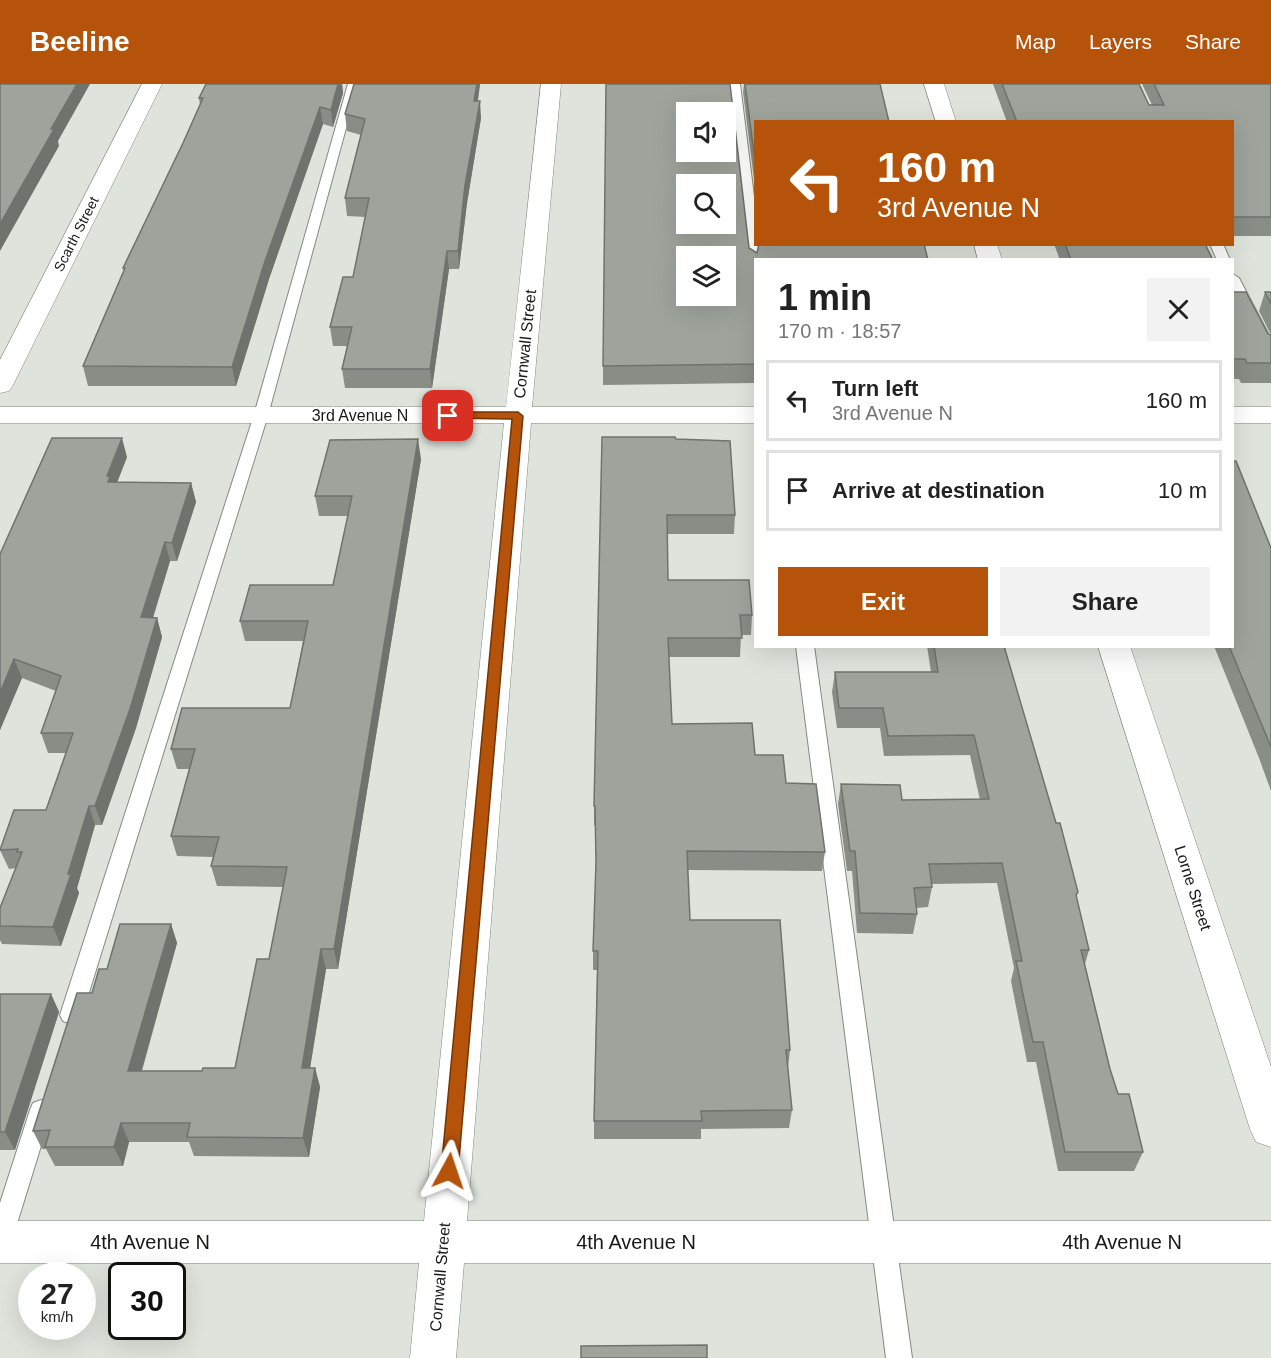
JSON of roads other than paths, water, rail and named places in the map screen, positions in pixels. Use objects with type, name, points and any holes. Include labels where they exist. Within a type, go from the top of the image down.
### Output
[{"type":"street","name":"Scarth Street","points":[[0,385],[152,84]]},
{"type":"street","name":"Cornwall Street","points":[[432,1358],[518,416],[551,84]]},
{"type":"street","points":[[934,84],[945,120]]},
{"type":"street","name":"3rd Avenue N","points":[[0,416],[754,416]]},
{"type":"street","points":[[1234,416],[1271,416]]},
{"type":"street","name":"Lorne Street","points":[[1115,648],[1271,1129]]},
{"type":"street","name":"4th Avenue N","points":[[0,1241],[1271,1242]]},
{"type":"lane","points":[[64,1036],[261,416],[353,84]]},
{"type":"lane","points":[[735,84],[755,258]]},
{"type":"lane","points":[[1234,280],[1271,352]]},
{"type":"lane","points":[[805,648],[899,1358]]},
{"type":"lane","points":[[0,1241],[46,1093]]}]
